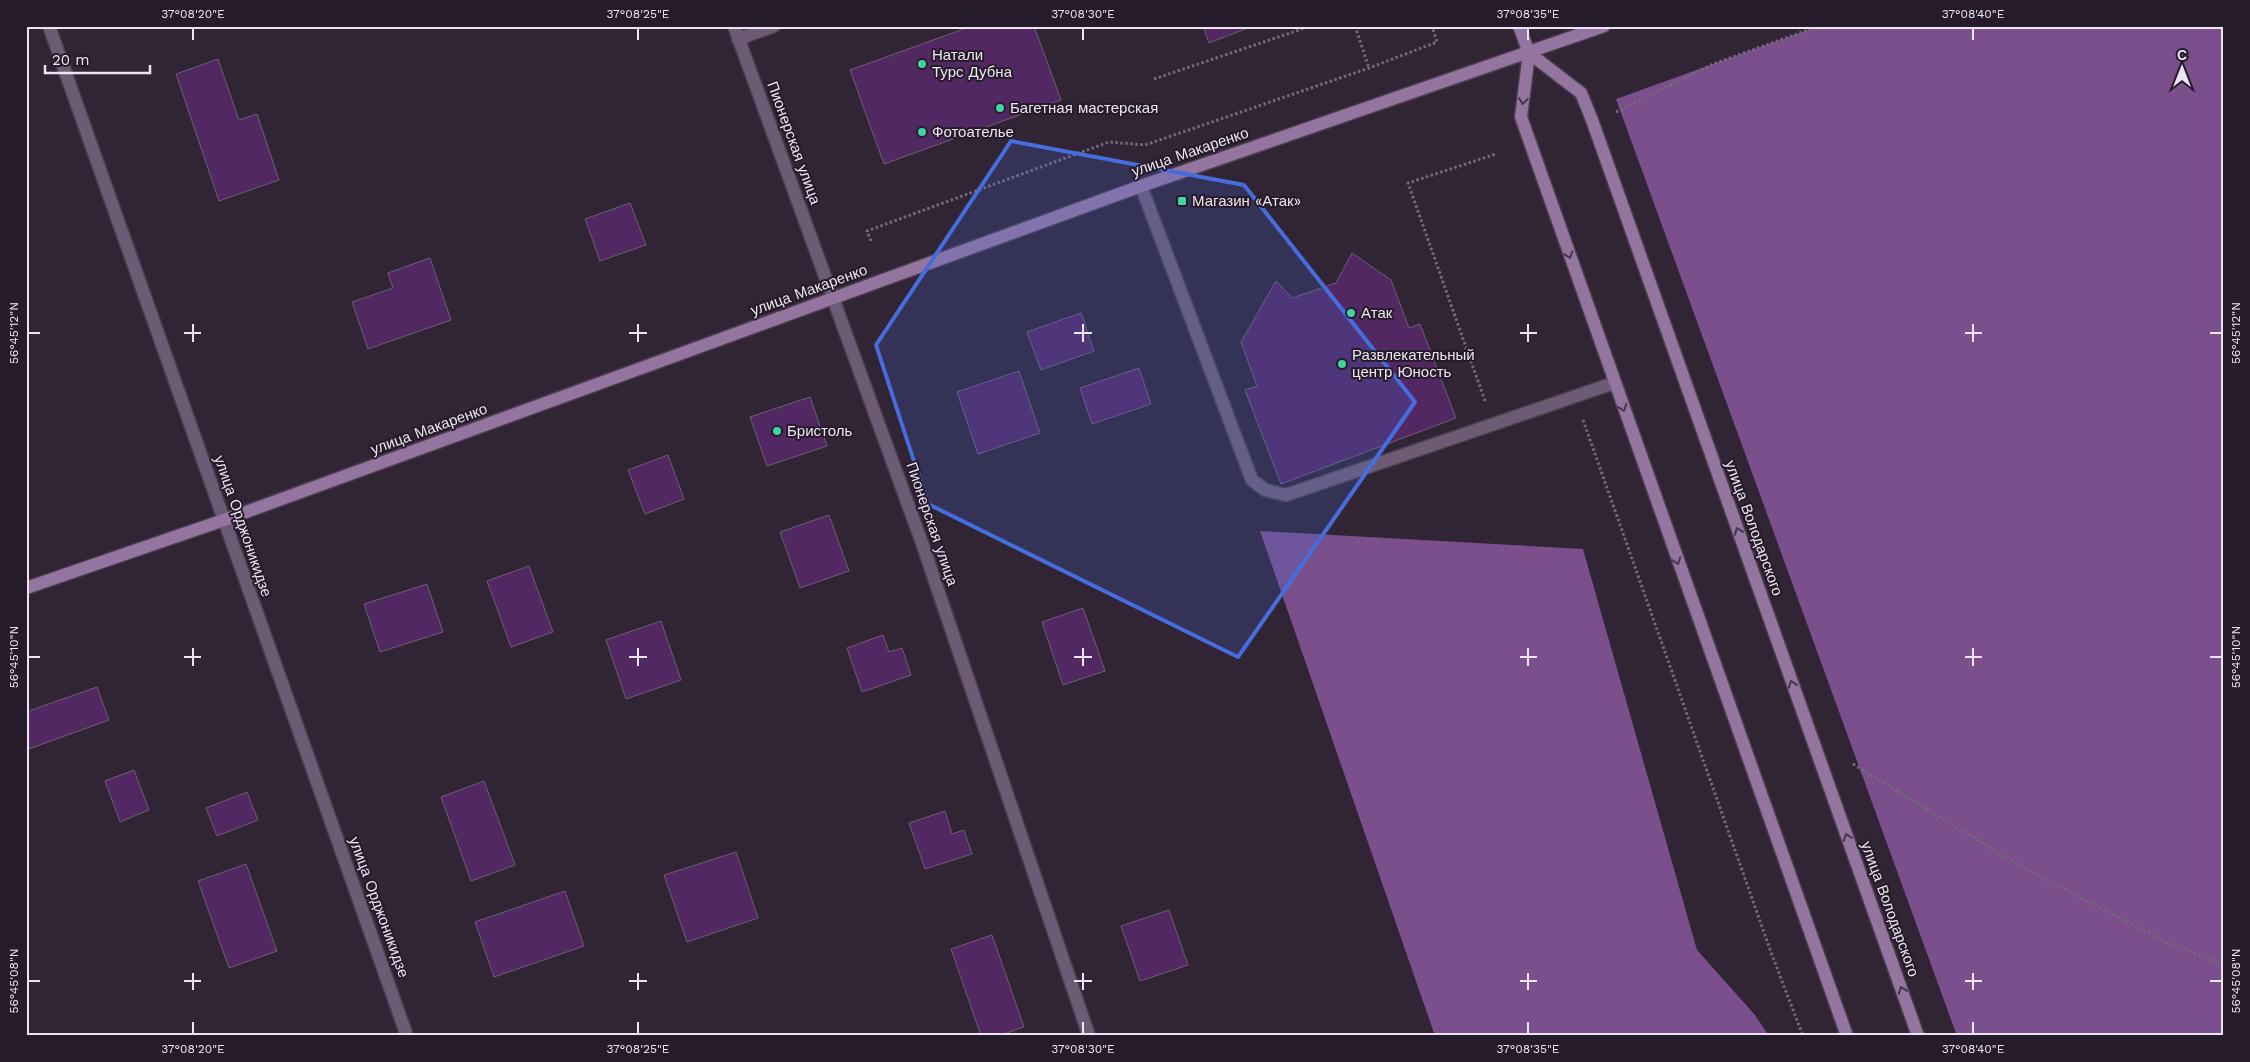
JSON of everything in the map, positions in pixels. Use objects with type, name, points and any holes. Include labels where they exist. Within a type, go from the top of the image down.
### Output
[{"type":"main road","points":[[1519,26],[1529,53],[1521,117],[1847,1036]]},
{"type":"main road","name":"улица Макаренко","points":[[26,588],[224,520],[1141,186],[1604,26]]},
{"type":"main road","name":"улица Володарского","points":[[1529,53],[1581,94],[1592,120],[1918,1036]]},
{"type":"street","name":"улица Орджоникидзе","points":[[49,26],[407,1036]]},
{"type":"street","points":[[736,32],[774,26]]},
{"type":"street","name":"Пионерская улица","points":[[736,32],[922,543],[1089,1036]]},
{"type":"street","points":[[1141,186],[1252,480],[1265,490],[1286,496],[1614,383]]},
{"type":"path","points":[[1154,79],[1311,26]]},
{"type":"path","points":[[1355,26],[1369,68]]},
{"type":"path","points":[[871,241],[868,231],[1108,142],[1145,145],[1369,68],[1437,42],[1432,26]]},
{"type":"path","points":[[1616,112],[1713,64],[1820,26]]},
{"type":"path","points":[[1493,424],[1408,183],[1496,154]]},
{"type":"path","points":[[1574,396],[1768,945],[1803,1036]]},
{"type":"path","points":[[1853,764],[2024,868],[2164,941],[2224,965]]},
{"type":"highlighted area","points":[[1011,141],[1244,185],[1415,402],[1238,657],[928,504],[876,345]]},
{"type":"shaded area","points":[[1819,26],[2224,26],[2224,1036],[1957,1036],[1616,99]]},
{"type":"shaded area","points":[[1260,531],[1583,549],[1697,950],[1755,1015],[1769,1036],[1435,1036]]},
{"type":"building","points":[[972,26],[1034,26],[1061,100],[884,164],[850,70]]},
{"type":"building","points":[[1203,26],[1253,26],[1209,43]]},
{"type":"building","points":[[218,59],[239,120],[257,114],[279,180],[219,201],[176,74]]},
{"type":"building","points":[[630,203],[646,245],[600,261],[585,219]]},
{"type":"building","name":"Развлекательный центр Юность","points":[[1352,253],[1391,280],[1409,328],[1420,324],[1456,418],[1281,484],[1245,390],[1257,386],[1241,342],[1276,281],[1292,298],[1336,283]]},
{"type":"building","points":[[430,258],[451,320],[368,349],[352,302],[393,288],[388,273]]},
{"type":"building","points":[[1081,313],[1094,351],[1041,370],[1027,332]]},
{"type":"building","points":[[1139,368],[1151,404],[1092,424],[1080,388]]},
{"type":"building","points":[[1019,371],[1040,433],[978,454],[957,392]]},
{"type":"building","points":[[810,397],[827,446],[767,466],[750,417]]},
{"type":"building","points":[[668,455],[684,499],[645,514],[628,470]]},
{"type":"building","points":[[829,515],[849,571],[800,588],[780,532]]},
{"type":"building","points":[[529,566],[553,632],[511,647],[487,581]]},
{"type":"building","points":[[427,584],[443,632],[380,652],[364,604]]},
{"type":"building","points":[[1083,608],[1105,671],[1063,685],[1042,622]]},
{"type":"building","points":[[661,621],[681,680],[626,699],[606,640]]},
{"type":"building","points":[[883,635],[889,652],[902,648],[911,675],[862,692],[847,648]]},
{"type":"building","points":[[97,687],[109,720],[26,750],[26,712]]},
{"type":"building","points":[[134,770],[149,810],[120,822],[105,781]]},
{"type":"building","points":[[484,781],[515,865],[471,881],[441,797]]},
{"type":"building","points":[[247,792],[258,820],[217,836],[206,808]]},
{"type":"building","points":[[945,811],[952,834],[964,830],[972,854],[925,869],[909,823]]},
{"type":"building","points":[[736,852],[758,918],[687,942],[664,875]]},
{"type":"building","points":[[246,864],[277,951],[229,968],[198,881]]},
{"type":"building","points":[[565,891],[584,946],[494,977],[475,922]]},
{"type":"building","points":[[1169,910],[1188,965],[1140,981],[1121,926]]},
{"type":"building","points":[[992,935],[1024,1027],[998,1036],[981,1036],[951,949]]},
{"type":"place","name":"Натали Турс Дубна","points":[[922,64]]},
{"type":"place","name":"Багетная мастерская","points":[[1000,108]]},
{"type":"place","name":"Фотоателье","points":[[922,132]]},
{"type":"place","name":"Магазин «Атак»","points":[[1182,201]]},
{"type":"place","name":"Атак","points":[[1351,313]]},
{"type":"place","name":"Развлекательный центр Юность","points":[[1342,364]]},
{"type":"place","name":"Бристоль","points":[[777,431]]}]
